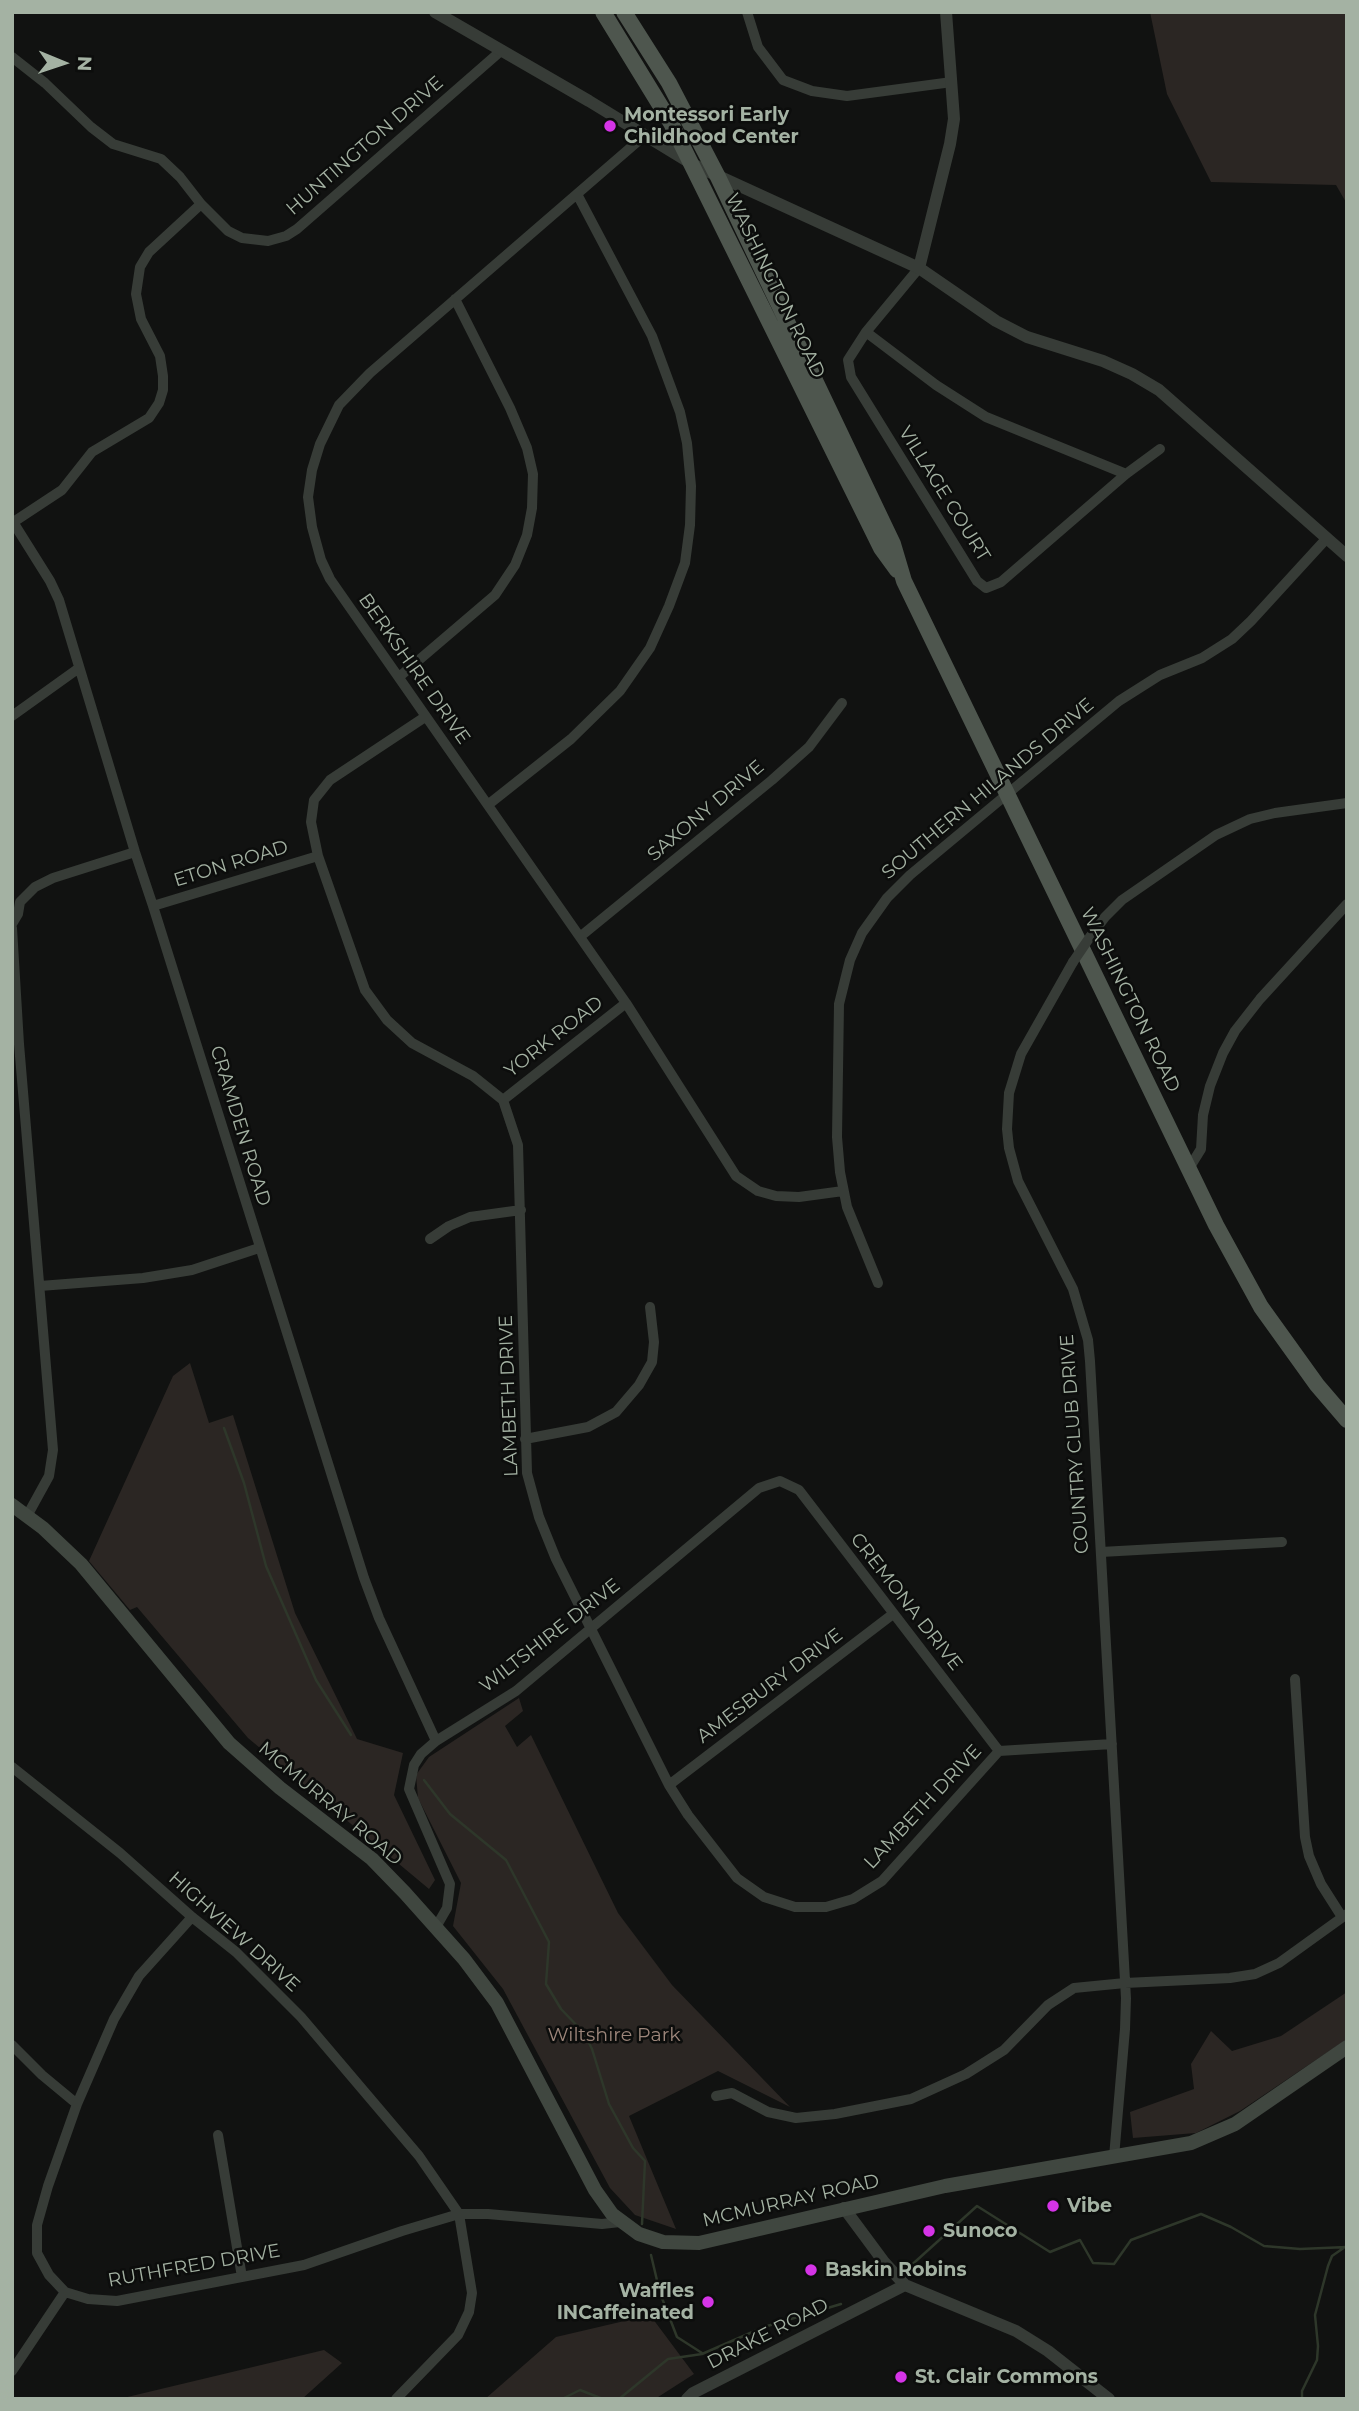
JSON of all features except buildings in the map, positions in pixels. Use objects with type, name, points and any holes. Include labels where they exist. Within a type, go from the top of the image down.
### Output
[{"type":"main road","name":"WASHINGTON ROAD","points":[[603,12],[658,100],[692,164],[881,548],[904,580]]},
{"type":"main road","name":"WASHINGTON ROAD","points":[[624,12],[674,93],[718,177],[893,544],[904,580],[1188,1170],[1239,1270],[1261,1307],[1317,1385],[1347,1420]]},
{"type":"main road","name":"MCMURRAY ROAD","points":[[12,1505],[81,1564],[229,1743],[280,1788],[372,1859],[436,1927],[497,2003],[595,2190],[620,2222],[639,2234],[663,2242],[699,2243],[945,2186],[1175,2147],[1220,2132],[1347,2048]]},
{"type":"street","points":[[435,12],[692,164],[919,268],[996,321],[1027,337],[1103,361],[1159,390],[1347,556]]},
{"type":"street","points":[[747,12],[758,47],[783,80],[812,91],[847,96],[952,82]]},
{"type":"street","points":[[919,268],[954,119],[946,12]]},
{"type":"street","name":"HUNTINGTON DRIVE","points":[[12,58],[45,83],[90,127],[113,144],[161,159],[228,231],[242,238],[268,241],[286,236],[297,229],[502,50]]},
{"type":"street","name":"BERKSHIRE DRIVE","points":[[644,136],[370,373],[339,405],[320,444],[312,470],[308,497],[312,527],[321,560],[330,579],[581,936],[736,1177],[758,1191],[776,1196],[799,1197],[843,1191]]},
{"type":"street","points":[[489,804],[570,738],[620,691],[650,648],[685,563],[691,486],[687,443],[680,412],[652,336],[577,194]]},
{"type":"street","points":[[13,523],[62,490],[92,452],[149,418],[159,403],[163,390],[160,356],[141,319],[136,294],[138,275],[149,252],[201,204]]},
{"type":"street","name":"VILLAGE COURT","points":[[919,268],[866,332],[848,360],[851,377],[977,581],[986,587],[1001,582],[1126,474],[1160,449]]},
{"type":"street","points":[[399,677],[495,594],[515,565],[527,535],[532,508],[533,474],[527,448],[455,299]]},
{"type":"street","points":[[866,332],[936,385],[986,418],[1126,474]]},
{"type":"street","name":"CRAMDEN ROAD","points":[[13,523],[59,600],[135,852],[364,1578],[379,1618],[436,1741]]},
{"type":"street","name":"SOUTHERN HILANDS DRIVE","points":[[878,1283],[852,1222],[843,1191],[836,1136],[838,1015],[841,993],[853,953],[869,922],[898,886],[1133,690],[1213,652],[1232,639],[1327,538]]},
{"type":"street","points":[[12,716],[79,668]]},
{"type":"street","name":"SAXONY DRIVE","points":[[581,936],[809,747],[842,703]]},
{"type":"street","points":[[425,717],[330,780],[314,800],[311,822],[318,856],[365,990],[379,1010],[412,1043],[473,1076],[503,1100]]},
{"type":"street","name":"COUNTRY CLUB DRIVE","points":[[1114,2157],[1125,2029],[1125,1983],[1088,1340],[1073,1289],[1018,1181],[1007,1129],[1009,1093],[1017,1063],[1073,962],[1105,916],[1138,887],[1225,830],[1250,819],[1347,803]]},
{"type":"street","points":[[27,1516],[49,1476],[53,1450],[16,1044],[12,926],[20,902],[35,887],[53,878],[135,852]]},
{"type":"street","name":"ETON ROAD","points":[[153,906],[318,856]]},
{"type":"street","points":[[1188,1170],[1201,1149],[1203,1115],[1210,1086],[1235,1031],[1260,999],[1347,904]]},
{"type":"street","name":"YORK ROAD","points":[[503,1100],[626,1003]]},
{"type":"street","name":"LAMBETH DRIVE","points":[[503,1100],[519,1145],[525,1438],[527,1473],[539,1517],[556,1559],[669,1785],[688,1815],[737,1878],[764,1897],[795,1907],[826,1907],[853,1899],[882,1881],[999,1751],[1112,1744]]},
{"type":"street","points":[[430,1239],[449,1226],[471,1217],[521,1210]]},
{"type":"street","points":[[40,1286],[143,1278],[192,1270],[259,1248]]},
{"type":"street","points":[[525,1438],[588,1427],[616,1412],[639,1385],[652,1362],[654,1342],[650,1307]]},
{"type":"street","name":"WILTSHIRE DRIVE","points":[[436,1927],[447,1908],[450,1884],[409,1788],[414,1765],[421,1754],[436,1741],[516,1691],[759,1488],[780,1481]]},
{"type":"street","name":"CREMONA DRIVE","points":[[780,1481],[799,1490],[999,1751]]},
{"type":"street","points":[[1101,1552],[1282,1542]]},
{"type":"street","name":"AMESBURY DRIVE","points":[[669,1785],[893,1614]]},
{"type":"street","points":[[716,2096],[732,2093],[768,2112],[796,2118],[835,2114],[911,2099],[966,2074],[1004,2050],[1048,2005],[1074,1988],[1255,1974],[1279,1963],[1345,1916],[1321,1884],[1309,1856],[1305,1837],[1295,1679]]},
{"type":"street","name":"HIGHVIEW DRIVE","points":[[12,1767],[120,1853],[236,1952],[302,2017],[419,2156],[458,2214]]},
{"type":"street","points":[[12,2371],[65,2292],[48,2274],[37,2253],[37,2225],[77,2104],[114,2019],[139,1976],[192,1917]]},
{"type":"street","points":[[12,2045],[77,2104]]},
{"type":"street","points":[[218,2135],[242,2277]]},
{"type":"street","points":[[844,2208],[884,2262],[905,2285],[1016,2331],[1048,2351],[1109,2399]]},
{"type":"street","points":[[396,2399],[458,2335],[469,2312],[472,2293],[458,2214]]},
{"type":"street","name":"RUTHFRED DRIVE","points":[[65,2292],[88,2299],[117,2301],[304,2265],[458,2214],[602,2224],[620,2222]]},
{"type":"street","name":"DRAKE ROAD","points":[[687,2399],[693,2393],[905,2285]]},
{"type":"green space","points":[[1150,12],[1347,12],[1347,204],[1336,185],[1211,182],[1167,94]]},
{"type":"green space","points":[[190,1363],[209,1423],[233,1415],[295,1613],[357,1739],[403,1753],[394,1795],[435,1880],[429,1889],[248,1738],[137,1607],[130,1610],[89,1561],[173,1376]]},
{"type":"green space","name":"Wiltshire Park","points":[[519,1698],[523,1711],[505,1726],[517,1747],[531,1735],[618,1913],[672,1985],[790,2107],[718,2071],[629,2116],[676,2229],[635,2215],[610,2188],[503,1989],[453,1926],[461,1883],[418,1798],[416,1775],[429,1757]]},
{"type":"green space","points":[[1347,1992],[1347,2039],[1240,2111],[1196,2133],[1133,2138],[1130,2112],[1194,2089],[1191,2064],[1211,2031],[1232,2051],[1281,2036]]},
{"type":"green space","points":[[650,2315],[694,2374],[655,2399],[485,2399],[556,2337]]},
{"type":"green space","points":[[324,2350],[342,2363],[302,2399],[119,2399]]},
{"type":"waterway","points":[[224,1428],[244,1483],[266,1566],[316,1680],[351,1735]]},
{"type":"waterway","points":[[424,1780],[450,1814],[506,1860],[549,1942],[546,1984],[561,2009],[584,2033],[592,2049],[609,2104],[633,2148],[645,2161],[642,2224]]},
{"type":"waterway","points":[[906,2270],[977,2206],[1050,2252],[1080,2240],[1093,2263],[1114,2264],[1131,2240],[1201,2214],[1264,2246],[1300,2249],[1347,2247]]},
{"type":"waterway","points":[[1302,2399],[1302,2391],[1317,2360],[1315,2315],[1328,2266],[1332,2256],[1345,2247]]},
{"type":"waterway","points":[[651,2255],[660,2293],[677,2337],[702,2353]]},
{"type":"waterway","points":[[619,2399],[668,2359],[702,2354],[764,2327],[841,2304]]},
{"type":"waterway","points":[[562,2399],[580,2390],[603,2399]]},
{"type":"place","name":"Montessori Early Childhood Center","points":[[610,126]]},
{"type":"place","name":"Vibe","points":[[1053,2206]]},
{"type":"place","name":"Sunoco","points":[[929,2231]]},
{"type":"place","name":"Baskin Robins","points":[[811,2270]]},
{"type":"place","name":"Waffles INCaffeinated","points":[[708,2302]]},
{"type":"place","name":"St. Clair Commons","points":[[901,2377]]}]
